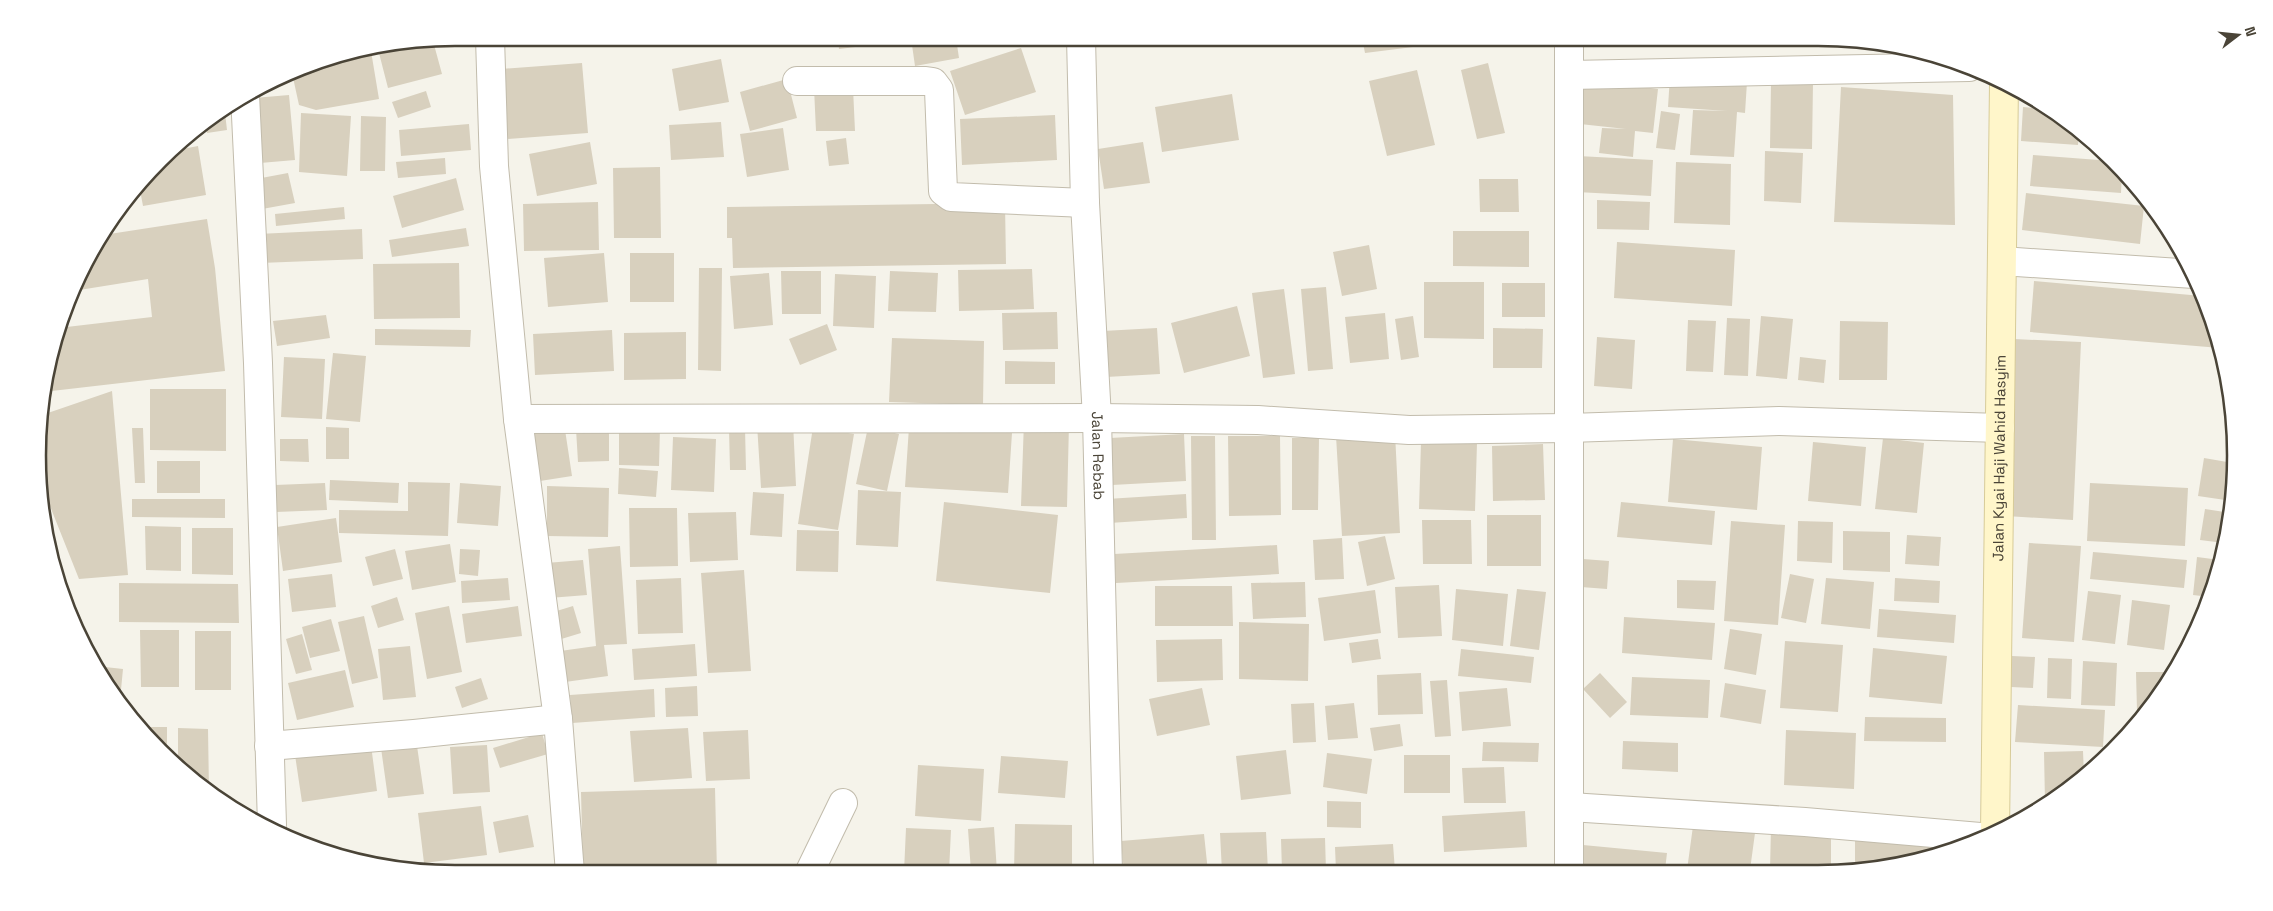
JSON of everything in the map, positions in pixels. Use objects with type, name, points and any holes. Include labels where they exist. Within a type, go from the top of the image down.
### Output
[{"type":"main road","name":"Jalan Kyai Haji Wahid Hasyim","points":[[1995,825],[2004,91]]},
{"type":"street","points":[[490,46],[494,166],[518,419],[558,719],[569,865]]},
{"type":"street","name":"Jalan Rebab","points":[[1081,46],[1085,203],[1097,418],[1108,865]]},
{"type":"street","points":[[1569,46],[1570,865]]},
{"type":"street","points":[[1570,76],[1947,67]]},
{"type":"street","points":[[797,81],[933,82],[939,90],[944,191],[951,197],[1085,203]]},
{"type":"street","points":[[245,104],[258,363],[272,822]]},
{"type":"street","points":[[2002,261],[2185,273]]},
{"type":"street","points":[[518,419],[1097,418],[1258,420],[1409,430],[1569,428],[1779,421],[2000,428]]},
{"type":"street","points":[[270,746],[558,719]]},
{"type":"street","points":[[814,865],[843,803]]},
{"type":"street","points":[[1570,807],[1805,822],[1968,836]]},
{"type":"building","points":[[839,46],[864,46],[839,49]]},
{"type":"building","points":[[912,46],[957,46],[959,58],[915,66]]},
{"type":"building","points":[[1364,46],[1413,46],[1413,47],[1365,53]]},
{"type":"building","points":[[435,47],[442,74],[388,88],[379,54]]},
{"type":"building","points":[[1021,48],[1036,92],[965,115],[950,71]]},
{"type":"building","points":[[372,55],[379,99],[316,110],[299,105],[293,79],[324,68]]},
{"type":"building","points":[[721,59],[729,102],[679,111],[672,69]]},
{"type":"building","points":[[582,63],[588,133],[507,139],[501,69]]},
{"type":"building","points":[[1488,63],[1505,133],[1477,139],[1461,70]]},
{"type":"building","points":[[1417,70],[1435,145],[1387,156],[1369,81]]},
{"type":"building","points":[[1670,76],[1747,82],[1745,113],[1737,112],[1734,157],[1690,155],[1693,110],[1727,111],[1668,107]]},
{"type":"building","points":[[787,79],[797,118],[750,131],[740,92]]},
{"type":"building","points":[[1585,79],[1658,89],[1653,133],[1635,131],[1633,157],[1599,153],[1602,128],[1626,129],[1580,124]]},
{"type":"building","points":[[1771,83],[1813,83],[1812,149],[1770,148]]},
{"type":"building","points":[[1841,87],[1953,95],[1955,225],[1834,222]]},
{"type":"building","points":[[814,88],[853,88],[855,131],[816,131]]},
{"type":"building","points":[[426,91],[431,107],[398,118],[392,102]]},
{"type":"building","points":[[1232,94],[1239,140],[1162,152],[1155,107]]},
{"type":"building","points":[[289,95],[295,160],[260,163],[254,99]]},
{"type":"building","points":[[2023,107],[2033,108],[2078,141],[2078,145],[2021,141]]},
{"type":"building","points":[[1661,111],[1680,114],[1675,150],[1656,148]]},
{"type":"building","points":[[301,113],[351,116],[347,176],[299,172]]},
{"type":"building","points":[[1055,115],[1057,160],[962,165],[960,119]]},
{"type":"building","points":[[361,116],[386,117],[385,171],[360,171]]},
{"type":"building","points":[[225,117],[227,130],[207,133],[207,130]]},
{"type":"building","points":[[721,122],[724,157],[671,160],[669,125]]},
{"type":"building","points":[[469,124],[471,150],[401,156],[399,130]]},
{"type":"building","points":[[783,128],[789,170],[747,177],[740,134]]},
{"type":"building","points":[[846,138],[849,164],[829,166],[826,141]]},
{"type":"building","points":[[590,142],[597,184],[537,196],[529,154]]},
{"type":"building","points":[[1143,142],[1150,183],[1104,189],[1098,149]]},
{"type":"building","points":[[198,146],[206,195],[143,206],[141,194],[166,166],[186,148]]},
{"type":"building","points":[[1765,151],[1803,153],[1801,203],[1764,201]]},
{"type":"building","points":[[2033,155],[2100,160],[2122,182],[2121,193],[2030,186]]},
{"type":"building","points":[[1578,156],[1653,160],[1651,196],[1577,192]]},
{"type":"building","points":[[445,158],[446,174],[398,178],[396,162]]},
{"type":"building","points":[[1676,162],[1731,164],[1730,225],[1674,223]]},
{"type":"building","points":[[660,167],[661,238],[614,238],[613,168]]},
{"type":"building","points":[[288,173],[295,203],[262,209],[256,179]]},
{"type":"building","points":[[456,178],[464,210],[402,228],[393,196]]},
{"type":"building","points":[[1479,179],[1518,179],[1519,212],[1480,212]]},
{"type":"building","points":[[2026,193],[2142,206],[2144,208],[2140,244],[2022,230]]},
{"type":"building","points":[[1597,200],[1650,202],[1649,230],[1597,229]]},
{"type":"building","points":[[598,202],[599,250],[524,251],[523,204]]},
{"type":"building","points":[[1005,203],[1006,264],[733,268],[732,238],[727,238],[727,207]]},
{"type":"building","points":[[344,207],[345,219],[276,226],[275,214]]},
{"type":"building","points":[[207,219],[215,268],[225,371],[52,391],[60,350],[67,327],[152,317],[148,279],[81,290],[112,234]]},
{"type":"building","points":[[466,228],[469,246],[392,257],[389,240]]},
{"type":"building","points":[[362,229],[363,259],[260,263],[258,234]]},
{"type":"building","points":[[1453,231],[1529,231],[1529,267],[1453,266]]},
{"type":"building","points":[[1617,242],[1735,250],[1732,306],[1614,298]]},
{"type":"building","points":[[1369,245],[1377,289],[1342,296],[1333,252]]},
{"type":"building","points":[[604,253],[608,302],[548,307],[544,258]]},
{"type":"building","points":[[630,253],[674,253],[674,302],[630,302]]},
{"type":"building","points":[[459,263],[460,318],[374,319],[373,264]]},
{"type":"building","points":[[699,268],[722,268],[721,371],[698,370]]},
{"type":"building","points":[[1032,269],[1034,309],[959,311],[958,270]]},
{"type":"building","points":[[781,271],[821,271],[821,314],[782,314]]},
{"type":"building","points":[[890,271],[938,273],[936,312],[888,311]]},
{"type":"building","points":[[769,273],[773,325],[734,329],[730,276]]},
{"type":"building","points":[[835,274],[876,276],[874,328],[833,326]]},
{"type":"building","points":[[2034,281],[2194,295],[2212,347],[2030,332]]},
{"type":"building","points":[[1424,282],[1484,282],[1484,339],[1424,338]]},
{"type":"building","points":[[1502,283],[1545,283],[1545,317],[1502,317]]},
{"type":"building","points":[[1326,287],[1333,369],[1308,371],[1301,289]]},
{"type":"building","points":[[1284,289],[1295,374],[1263,378],[1252,293]]},
{"type":"building","points":[[1237,306],[1250,356],[1184,373],[1171,323]]},
{"type":"building","points":[[1057,312],[1058,349],[1003,350],[1002,313]]},
{"type":"building","points":[[1385,313],[1389,359],[1350,363],[1345,317]]},
{"type":"building","points":[[326,315],[330,338],[277,346],[273,321]]},
{"type":"building","points":[[1413,316],[1419,357],[1401,360],[1395,319]]},
{"type":"building","points":[[1761,316],[1793,319],[1787,379],[1756,376]]},
{"type":"building","points":[[1727,318],[1750,319],[1748,376],[1724,375]]},
{"type":"building","points":[[1688,320],[1716,321],[1713,372],[1686,371]]},
{"type":"building","points":[[1840,321],[1888,322],[1887,380],[1839,380]]},
{"type":"building","points":[[827,324],[837,350],[800,365],[789,339]]},
{"type":"building","points":[[1157,328],[1160,374],[1106,377],[1103,331]]},
{"type":"building","points":[[1493,328],[1543,329],[1542,368],[1493,368]]},
{"type":"building","points":[[375,329],[471,330],[470,347],[375,345]]},
{"type":"building","points":[[612,330],[614,371],[535,375],[533,334]]},
{"type":"building","points":[[686,332],[686,379],[624,380],[624,333]]},
{"type":"building","points":[[1597,337],[1635,340],[1632,389],[1594,386]]},
{"type":"building","points":[[892,338],[984,341],[983,405],[889,402]]},
{"type":"building","points":[[2014,339],[2081,342],[2073,520],[2006,516]]},
{"type":"building","points":[[333,353],[366,356],[360,422],[326,419]]},
{"type":"building","points":[[284,357],[325,359],[322,419],[281,417]]},
{"type":"building","points":[[1800,357],[1826,360],[1824,383],[1798,380]]},
{"type":"building","points":[[1005,361],[1055,362],[1055,384],[1005,384]]},
{"type":"building","points":[[150,389],[226,389],[226,451],[150,450]]},
{"type":"building","points":[[112,391],[128,575],[79,579],[50,505],[46,456],[49,413]]},
{"type":"building","points":[[1024,421],[1069,423],[1067,507],[1021,506]]},
{"type":"building","points":[[793,422],[796,486],[761,488],[757,424]]},
{"type":"building","points":[[564,423],[572,476],[540,481],[532,428]]},
{"type":"building","points":[[326,427],[349,428],[349,459],[326,459]]},
{"type":"building","points":[[619,427],[660,428],[659,466],[619,465]]},
{"type":"building","points":[[813,427],[854,434],[838,530],[798,524]]},
{"type":"building","points":[[868,427],[899,434],[887,491],[856,484]]},
{"type":"building","points":[[909,427],[1012,433],[1008,493],[905,487]]},
{"type":"building","points":[[132,428],[143,428],[145,483],[135,483]]},
{"type":"building","points":[[609,428],[609,461],[578,462],[576,429]]},
{"type":"building","points":[[745,428],[746,470],[730,470],[729,429]]},
{"type":"building","points":[[1395,433],[1400,533],[1342,536],[1336,436]]},
{"type":"building","points":[[1184,434],[1186,481],[1112,485],[1110,438]]},
{"type":"building","points":[[1191,436],[1215,436],[1216,540],[1192,540]]},
{"type":"building","points":[[1228,436],[1280,436],[1281,515],[1229,516]]},
{"type":"building","points":[[673,437],[716,439],[714,492],[671,490]]},
{"type":"building","points":[[1292,438],[1319,438],[1318,510],[1292,510]]},
{"type":"building","points":[[1883,438],[1924,443],[1917,513],[1875,509]]},
{"type":"building","points":[[280,439],[308,439],[309,462],[280,461]]},
{"type":"building","points":[[1673,439],[1762,447],[1757,510],[1668,502]]},
{"type":"building","points":[[1421,442],[1477,443],[1475,511],[1419,509]]},
{"type":"building","points":[[1813,442],[1866,447],[1861,506],[1808,501]]},
{"type":"building","points":[[1543,444],[1545,500],[1493,501],[1492,446]]},
{"type":"building","points":[[2204,458],[2227,462],[2224,500],[2198,496]]},
{"type":"building","points":[[157,461],[200,461],[200,493],[157,493]]},
{"type":"building","points":[[619,468],[658,471],[656,497],[618,494]]},
{"type":"building","points":[[330,480],[399,483],[398,503],[329,500]]},
{"type":"building","points":[[408,482],[450,483],[448,536],[339,533],[339,510],[408,511]]},
{"type":"building","points":[[325,483],[327,510],[276,512],[275,485]]},
{"type":"building","points":[[460,483],[501,486],[498,526],[457,523]]},
{"type":"building","points":[[2090,483],[2188,488],[2185,546],[2087,541]]},
{"type":"building","points":[[547,486],[609,488],[608,537],[547,536]]},
{"type":"building","points":[[858,490],[901,492],[898,547],[856,545]]},
{"type":"building","points":[[753,492],[784,494],[782,537],[750,535]]},
{"type":"building","points":[[1186,494],[1187,518],[1109,523],[1107,499]]},
{"type":"building","points":[[132,499],[225,499],[225,518],[132,517]]},
{"type":"building","points":[[944,502],[1058,515],[1050,593],[936,581]]},
{"type":"building","points":[[1621,502],[1715,511],[1712,545],[1617,537]]},
{"type":"building","points":[[629,508],[677,508],[678,566],[630,567]]},
{"type":"building","points":[[2205,509],[2223,512],[2217,542],[2200,540]]},
{"type":"building","points":[[736,512],[738,560],[690,562],[688,513]]},
{"type":"building","points":[[1487,515],[1541,515],[1541,566],[1487,566]]},
{"type":"building","points":[[336,518],[342,562],[283,571],[277,527]]},
{"type":"building","points":[[1422,520],[1471,520],[1472,564],[1423,564]]},
{"type":"building","points":[[1731,521],[1785,525],[1778,625],[1724,621]]},
{"type":"building","points":[[1798,521],[1833,522],[1832,563],[1797,561]]},
{"type":"building","points":[[145,526],[181,527],[181,571],[146,570]]},
{"type":"building","points":[[192,528],[233,528],[233,575],[192,574]]},
{"type":"building","points":[[797,530],[839,531],[838,572],[796,571]]},
{"type":"building","points":[[1843,531],[1890,532],[1890,572],[1843,570]]},
{"type":"building","points":[[1907,535],[1941,537],[1939,566],[1905,564]]},
{"type":"building","points":[[1385,536],[1395,579],[1367,586],[1358,542]]},
{"type":"building","points":[[1342,538],[1344,579],[1315,580],[1313,540]]},
{"type":"building","points":[[2029,543],[2081,546],[2074,642],[2022,638]]},
{"type":"building","points":[[450,544],[456,582],[412,590],[405,551]]},
{"type":"building","points":[[1277,545],[1279,574],[1116,583],[1114,554]]},
{"type":"building","points":[[620,546],[627,644],[604,645],[608,676],[558,683],[553,652],[596,646],[588,549]]},
{"type":"building","points":[[395,549],[403,579],[373,586],[365,557]]},
{"type":"building","points":[[460,549],[480,550],[478,576],[459,574]]},
{"type":"building","points":[[2093,552],[2187,560],[2184,588],[2090,579]]},
{"type":"building","points":[[2197,557],[2213,559],[2202,596],[2193,595]]},
{"type":"building","points":[[1583,559],[1609,561],[1607,589],[1581,587]]},
{"type":"building","points":[[583,560],[587,595],[549,598],[546,563]]},
{"type":"building","points":[[744,570],[751,671],[708,673],[701,573]]},
{"type":"building","points":[[332,574],[336,607],[292,612],[288,579]]},
{"type":"building","points":[[1790,574],[1814,579],[1806,623],[1781,618]]},
{"type":"building","points":[[508,578],[510,600],[462,603],[461,581]]},
{"type":"building","points":[[681,578],[683,633],[638,634],[636,580]]},
{"type":"building","points":[[1826,578],[1874,582],[1870,629],[1821,624]]},
{"type":"building","points":[[1895,578],[1940,581],[1939,603],[1894,601]]},
{"type":"building","points":[[1677,580],[1716,581],[1714,610],[1677,608]]},
{"type":"building","points":[[1305,582],[1306,617],[1253,619],[1251,583]]},
{"type":"building","points":[[119,583],[238,584],[239,623],[119,622]]},
{"type":"building","points":[[1439,585],[1442,636],[1398,638],[1395,587]]},
{"type":"building","points":[[1155,586],[1232,586],[1233,626],[1155,626]]},
{"type":"building","points":[[1456,589],[1508,594],[1503,646],[1452,640]]},
{"type":"building","points":[[1517,589],[1546,592],[1539,650],[1510,646]]},
{"type":"building","points":[[1375,590],[1381,633],[1324,641],[1318,598]]},
{"type":"building","points":[[2088,591],[2121,595],[2115,644],[2082,640]]},
{"type":"building","points":[[397,597],[404,620],[378,628],[371,606]]},
{"type":"building","points":[[2132,600],[2170,605],[2164,650],[2127,645]]},
{"type":"building","points":[[449,606],[462,672],[427,679],[415,613]]},
{"type":"building","points":[[518,606],[522,636],[466,643],[462,614]]},
{"type":"building","points":[[573,606],[581,633],[558,640],[550,613]]},
{"type":"building","points":[[1879,609],[1956,615],[1954,643],[1877,637]]},
{"type":"building","points":[[364,616],[378,678],[352,684],[338,622]]},
{"type":"building","points":[[1624,617],[1715,623],[1712,660],[1622,653]]},
{"type":"building","points":[[331,619],[340,651],[310,658],[302,627]]},
{"type":"building","points":[[1239,622],[1309,624],[1308,681],[1239,679]]},
{"type":"building","points":[[1730,629],[1762,634],[1756,675],[1724,669]]},
{"type":"building","points":[[140,630],[179,630],[179,687],[141,687]]},
{"type":"building","points":[[195,631],[231,631],[231,690],[195,690]]},
{"type":"building","points":[[302,634],[312,670],[296,674],[286,639]]},
{"type":"building","points":[[1222,639],[1223,680],[1157,682],[1156,640]]},
{"type":"building","points":[[1378,639],[1381,659],[1352,663],[1349,643]]},
{"type":"building","points":[[1785,641],[1843,645],[1838,712],[1780,708]]},
{"type":"building","points":[[695,644],[697,676],[634,680],[632,649]]},
{"type":"building","points":[[410,646],[416,697],[383,700],[378,649]]},
{"type":"building","points":[[1873,648],[1947,656],[1942,704],[1869,697]]},
{"type":"building","points":[[1461,649],[1534,657],[1531,683],[1458,676]]},
{"type":"building","points":[[2012,656],[2035,657],[2033,688],[2011,687]]},
{"type":"building","points":[[2048,658],[2072,659],[2071,699],[2047,698]]},
{"type":"building","points":[[2083,661],[2117,663],[2115,706],[2081,705]]},
{"type":"building","points":[[105,667],[123,669],[121,691]]},
{"type":"building","points":[[345,670],[354,707],[297,720],[288,683]]},
{"type":"building","points":[[2136,672],[2164,672],[2158,683],[2137,711]]},
{"type":"building","points":[[1421,673],[1423,714],[1378,715],[1377,675]]},
{"type":"building","points":[[1600,673],[1627,702],[1610,718],[1583,689]]},
{"type":"building","points":[[1632,677],[1710,680],[1708,718],[1630,715]]},
{"type":"building","points":[[481,678],[488,699],[462,708],[455,687]]},
{"type":"building","points":[[1447,680],[1451,736],[1435,737],[1430,681]]},
{"type":"building","points":[[1725,683],[1766,690],[1761,724],[1720,717]]},
{"type":"building","points":[[697,686],[698,716],[666,717],[665,688]]},
{"type":"building","points":[[1202,688],[1210,725],[1157,736],[1149,699]]},
{"type":"building","points":[[1507,688],[1511,726],[1462,731],[1459,692]]},
{"type":"building","points":[[654,689],[655,717],[572,723],[570,695]]},
{"type":"building","points":[[1314,703],[1316,742],[1293,743],[1291,704]]},
{"type":"building","points":[[1354,703],[1358,738],[1328,740],[1325,706]]},
{"type":"building","points":[[2018,705],[2105,710],[2103,747],[2015,742]]},
{"type":"building","points":[[1865,717],[1946,718],[1946,742],[1864,741]]},
{"type":"building","points":[[1400,724],[1403,746],[1374,751],[1370,728]]},
{"type":"building","points":[[150,727],[167,727],[167,746]]},
{"type":"building","points":[[178,728],[208,729],[209,782],[186,763],[178,756]]},
{"type":"building","points":[[688,728],[692,778],[634,782],[630,731]]},
{"type":"building","points":[[748,730],[750,779],[706,781],[703,732]]},
{"type":"building","points":[[1786,730],[1856,733],[1854,789],[1784,785]]},
{"type":"building","points":[[542,733],[548,754],[500,768],[493,748]]},
{"type":"building","points":[[1623,741],[1678,743],[1678,772],[1622,769]]},
{"type":"building","points":[[1483,742],[1539,743],[1538,762],[1482,761]]},
{"type":"building","points":[[371,745],[377,791],[302,802],[295,755]]},
{"type":"building","points":[[487,745],[490,792],[453,794],[450,747]]},
{"type":"building","points":[[417,746],[424,794],[388,798],[381,748]]},
{"type":"building","points":[[1286,750],[1291,794],[1241,800],[1236,756]]},
{"type":"building","points":[[2083,751],[2084,766],[2045,796],[2044,752]]},
{"type":"building","points":[[1327,753],[1372,759],[1367,794],[1323,787]]},
{"type":"building","points":[[1404,755],[1450,755],[1450,793],[1404,793]]},
{"type":"building","points":[[1001,756],[1068,761],[1065,798],[998,793]]},
{"type":"building","points":[[918,765],[984,769],[981,821],[915,816]]},
{"type":"building","points":[[1504,767],[1506,803],[1464,803],[1462,768]]},
{"type":"building","points":[[715,788],[717,865],[583,865],[581,792]]},
{"type":"building","points":[[1327,801],[1361,802],[1361,828],[1327,827]]},
{"type":"building","points":[[481,806],[487,855],[424,863],[418,813]]},
{"type":"building","points":[[1525,811],[1527,847],[1444,852],[1442,816]]},
{"type":"building","points":[[528,815],[534,847],[499,853],[493,822]]},
{"type":"building","points":[[1015,824],[1072,825],[1072,865],[1014,865]]},
{"type":"building","points":[[1693,826],[1755,833],[1751,865],[1688,865]]},
{"type":"building","points":[[994,827],[997,865],[971,865],[968,829]]},
{"type":"building","points":[[1771,827],[1831,829],[1831,864],[1770,865]]},
{"type":"building","points":[[906,828],[951,830],[949,865],[904,865]]},
{"type":"building","points":[[1266,832],[1268,865],[1222,865],[1220,833]]},
{"type":"building","points":[[1204,834],[1207,865],[1123,865],[1121,841]]},
{"type":"building","points":[[1855,835],[1946,844],[1897,857],[1855,862]]},
{"type":"building","points":[[1325,838],[1326,865],[1282,865],[1281,839]]},
{"type":"building","points":[[1393,844],[1395,865],[1336,865],[1335,847]]},
{"type":"building","points":[[1583,845],[1667,853],[1666,865],[1581,865]]}]
